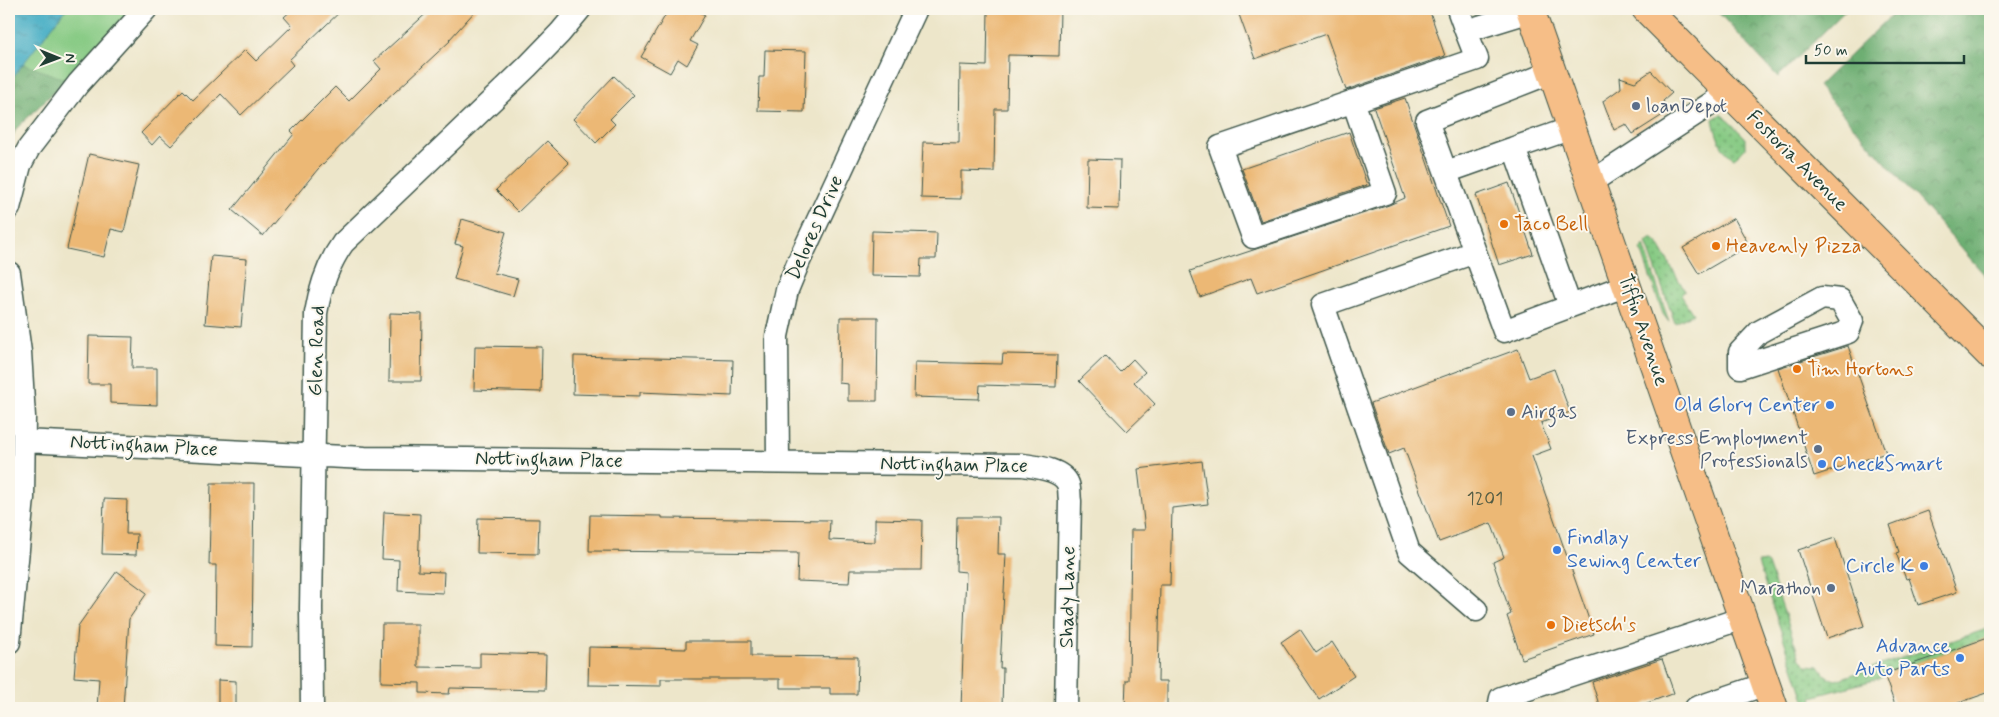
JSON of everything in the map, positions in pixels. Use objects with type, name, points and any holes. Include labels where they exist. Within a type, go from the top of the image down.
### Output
[{"type":"main road","name":"Fostoria Avenue","points":[[1646,9],[1990,356]]},
{"type":"main road","name":"Tiffin Avenue","points":[[1530,10],[1770,696]]},
{"type":"street","points":[[9,208],[20,165],[29,148],[78,84],[146,9]]},
{"type":"street","name":"Glen Road","points":[[312,708],[311,608],[316,313],[318,299],[334,256],[343,243],[527,67],[580,9]]},
{"type":"street","name":"Delores Drive","points":[[778,462],[777,336],[787,290],[916,9]]},
{"type":"street","points":[[1353,101],[1385,192],[1252,237],[1220,147],[1353,101],[1477,59],[1458,9]]},
{"type":"street","points":[[1466,31],[1530,10]]},
{"type":"street","points":[[1552,72],[1427,121],[1504,331],[1627,285]]},
{"type":"street","points":[[1591,182],[1729,92]]},
{"type":"street","points":[[1446,172],[1572,128]]},
{"type":"street","points":[[1514,148],[1570,306]]},
{"type":"street","points":[[1475,252],[1323,305],[1409,552],[1476,610]]},
{"type":"street","points":[[9,273],[20,352],[24,441],[23,498],[9,642]]},
{"type":"street","name":"Nottingham Place","points":[[24,441],[375,458],[1023,465],[1038,467],[1058,474],[1068,485]]},
{"type":"street","name":"Shady Lane","points":[[1066,708],[1070,501],[1068,485]]},
{"type":"street","points":[[1499,708],[1502,698],[1743,618]]},
{"type":"street","points":[[1696,708],[1770,696]]},
{"type":"green space","points":[[9,9],[146,9],[78,84],[23,64],[9,82]]},
{"type":"green space","points":[[1715,9],[1847,9],[1778,77]]},
{"type":"green space","points":[[1898,9],[1990,9],[1990,281],[1818,86]]},
{"type":"green space","points":[[22,64],[81,65],[16,129],[9,145],[9,82]]},
{"type":"green space","points":[[1721,114],[1745,137],[1745,149],[1734,158],[1722,146],[1715,130],[1713,119]]},
{"type":"green space","points":[[1652,238],[1657,242],[1685,291],[1681,295],[1693,314],[1675,323],[1646,242]]},
{"type":"green space","points":[[1644,245],[1669,322],[1663,314],[1641,250]]},
{"type":"green space","points":[[1765,562],[1768,564],[1800,659],[1806,665],[1819,666],[1830,678],[1836,680],[1990,628],[1990,642],[1988,638],[1884,674],[1881,678],[1812,697],[1815,708],[1807,708],[1758,563]]},
{"type":"water","points":[[9,9],[66,9],[9,82]]},
{"type":"building","points":[[293,9],[343,9],[289,60],[293,65],[241,115],[221,94],[171,146],[160,136],[152,145],[141,133],[183,90],[193,100],[245,50],[256,61],[292,26],[284,17]]},
{"type":"building","points":[[431,9],[477,9],[450,41],[381,105],[318,169],[263,236],[232,210],[294,134],[291,131],[335,87],[349,101],[381,69],[374,61]]},
{"type":"building","points":[[669,9],[694,9],[705,15],[690,41],[698,45],[687,65],[678,59],[670,73],[641,57]]},
{"type":"building","points":[[988,9],[1060,9],[1059,56],[1008,55],[1007,109],[995,109],[994,172],[961,171],[961,199],[921,198],[923,142],[959,143],[960,65],[987,66]]},
{"type":"building","points":[[1237,9],[1429,9],[1445,56],[1346,90],[1326,34],[1255,59]]},
{"type":"building","points":[[765,50],[806,51],[804,112],[758,111],[759,77],[764,77]]},
{"type":"building","name":"loanDepot","points":[[1651,71],[1672,93],[1663,101],[1669,111],[1633,134],[1626,124],[1614,130],[1603,101],[1621,88],[1620,77],[1635,82]]},
{"type":"building","points":[[614,76],[634,95],[610,119],[615,124],[596,143],[573,119]]},
{"type":"building","points":[[1405,98],[1449,226],[1257,293],[1251,278],[1200,297],[1190,271],[1405,198],[1374,108]]},
{"type":"building","points":[[1349,132],[1367,185],[1261,221],[1242,169]]},
{"type":"building","points":[[547,141],[569,163],[518,212],[496,190]]},
{"type":"building","points":[[89,154],[139,165],[124,232],[111,229],[104,257],[67,249]]},
{"type":"building","points":[[1088,159],[1120,160],[1119,209],[1087,208]]},
{"type":"building","name":"Taco Bell","points":[[1509,183],[1533,254],[1499,265],[1476,195]]},
{"type":"building","name":"Heavenly Pizza","points":[[1734,218],[1749,245],[1699,274],[1683,248]]},
{"type":"building","points":[[462,219],[506,232],[494,273],[518,279],[513,296],[454,279],[463,246],[455,244]]},
{"type":"building","points":[[872,231],[937,233],[936,259],[921,259],[920,277],[871,276]]},
{"type":"building","points":[[211,256],[247,259],[241,327],[205,324]]},
{"type":"building","points":[[390,313],[422,314],[421,381],[389,381]]},
{"type":"building","points":[[840,317],[878,317],[877,401],[848,401],[848,384],[839,383]]},
{"type":"building","points":[[89,336],[133,337],[132,368],[157,368],[157,405],[110,403],[110,384],[88,384]]},
{"type":"building","points":[[475,346],[542,347],[541,392],[474,390]]},
{"type":"building","name":"Old Glory Center","points":[[1848,346],[1886,453],[1814,476],[1778,368]]},
{"type":"building","points":[[1518,349],[1529,378],[1554,369],[1570,412],[1541,423],[1551,449],[1532,456],[1594,634],[1522,659],[1507,616],[1511,614],[1493,562],[1504,557],[1491,523],[1439,542],[1404,448],[1389,454],[1371,403]]},
{"type":"building","points":[[1003,354],[1057,355],[1056,387],[980,385],[979,399],[914,397],[915,362],[1002,364]]},
{"type":"building","points":[[574,356],[733,360],[732,396],[640,392],[640,396],[573,394]]},
{"type":"building","points":[[1105,356],[1120,372],[1133,359],[1145,372],[1134,382],[1155,404],[1127,431],[1079,381]]},
{"type":"building","points":[[1202,461],[1208,504],[1172,508],[1170,585],[1160,585],[1158,681],[1167,681],[1167,708],[1125,708],[1126,680],[1129,680],[1131,530],[1145,530],[1138,469]]},
{"type":"building","points":[[211,483],[254,483],[252,647],[215,646],[216,565],[209,565]]},
{"type":"building","points":[[104,499],[127,500],[126,534],[137,534],[136,555],[102,554]]},
{"type":"building","name":"Circle K","points":[[1928,511],[1957,592],[1918,605],[1909,578],[1906,579],[1896,553],[1899,552],[1890,525]]},
{"type":"building","points":[[384,512],[420,514],[418,571],[444,572],[443,593],[398,591],[399,560],[382,559]]},
{"type":"building","points":[[590,515],[830,520],[829,540],[875,542],[875,519],[922,520],[921,570],[850,570],[849,583],[797,581],[798,553],[589,551]]},
{"type":"building","points":[[957,517],[999,517],[998,554],[1006,554],[1000,668],[1003,668],[1002,708],[961,708],[966,572],[956,571]]},
{"type":"building","points":[[478,518],[539,519],[538,554],[477,553]]},
{"type":"building","name":"Marathon","points":[[1835,538],[1864,626],[1827,638],[1798,550]]},
{"type":"building","points":[[117,571],[147,593],[129,619],[123,708],[97,708],[99,679],[74,677],[78,626]]},
{"type":"building","points":[[382,624],[418,624],[418,667],[480,668],[480,653],[546,655],[545,690],[450,688],[449,694],[420,693],[420,683],[381,682]]},
{"type":"building","points":[[1300,629],[1316,653],[1332,642],[1354,676],[1319,699],[1281,642]]},
{"type":"building","name":"Advance Auto Parts","points":[[1990,637],[1990,692],[1944,708],[1896,708],[1884,674]]},
{"type":"building","points":[[686,641],[751,641],[751,656],[858,657],[857,694],[830,694],[830,688],[780,688],[780,679],[661,679],[661,686],[588,685],[589,647],[686,649]]},
{"type":"building","points":[[1662,659],[1674,693],[1634,708],[1600,708],[1592,682]]},
{"type":"building","points":[[218,680],[236,681],[236,708],[218,708]]},
{"type":"place","name":"loanDepot","points":[[1636,106]]},
{"type":"place","name":"Taco Bell","points":[[1504,224]]},
{"type":"place","name":"Heavenly Pizza","points":[[1716,246]]},
{"type":"place","name":"Tim Hortons","points":[[1797,369]]},
{"type":"place","name":"Old Glory Center","points":[[1830,405]]},
{"type":"place","name":"Airgas","points":[[1511,412]]},
{"type":"place","name":"Express Employment Professionals","points":[[1818,449]]},
{"type":"place","name":"CheckSmart","points":[[1822,464]]},
{"type":"place","name":"Findlay Sewing Center","points":[[1557,550]]},
{"type":"place","name":"Circle K","points":[[1924,566]]},
{"type":"place","name":"Marathon","points":[[1831,588]]},
{"type":"place","name":"Dietsch's","points":[[1551,625]]},
{"type":"place","name":"Advance Auto Parts","points":[[1960,658]]}]
